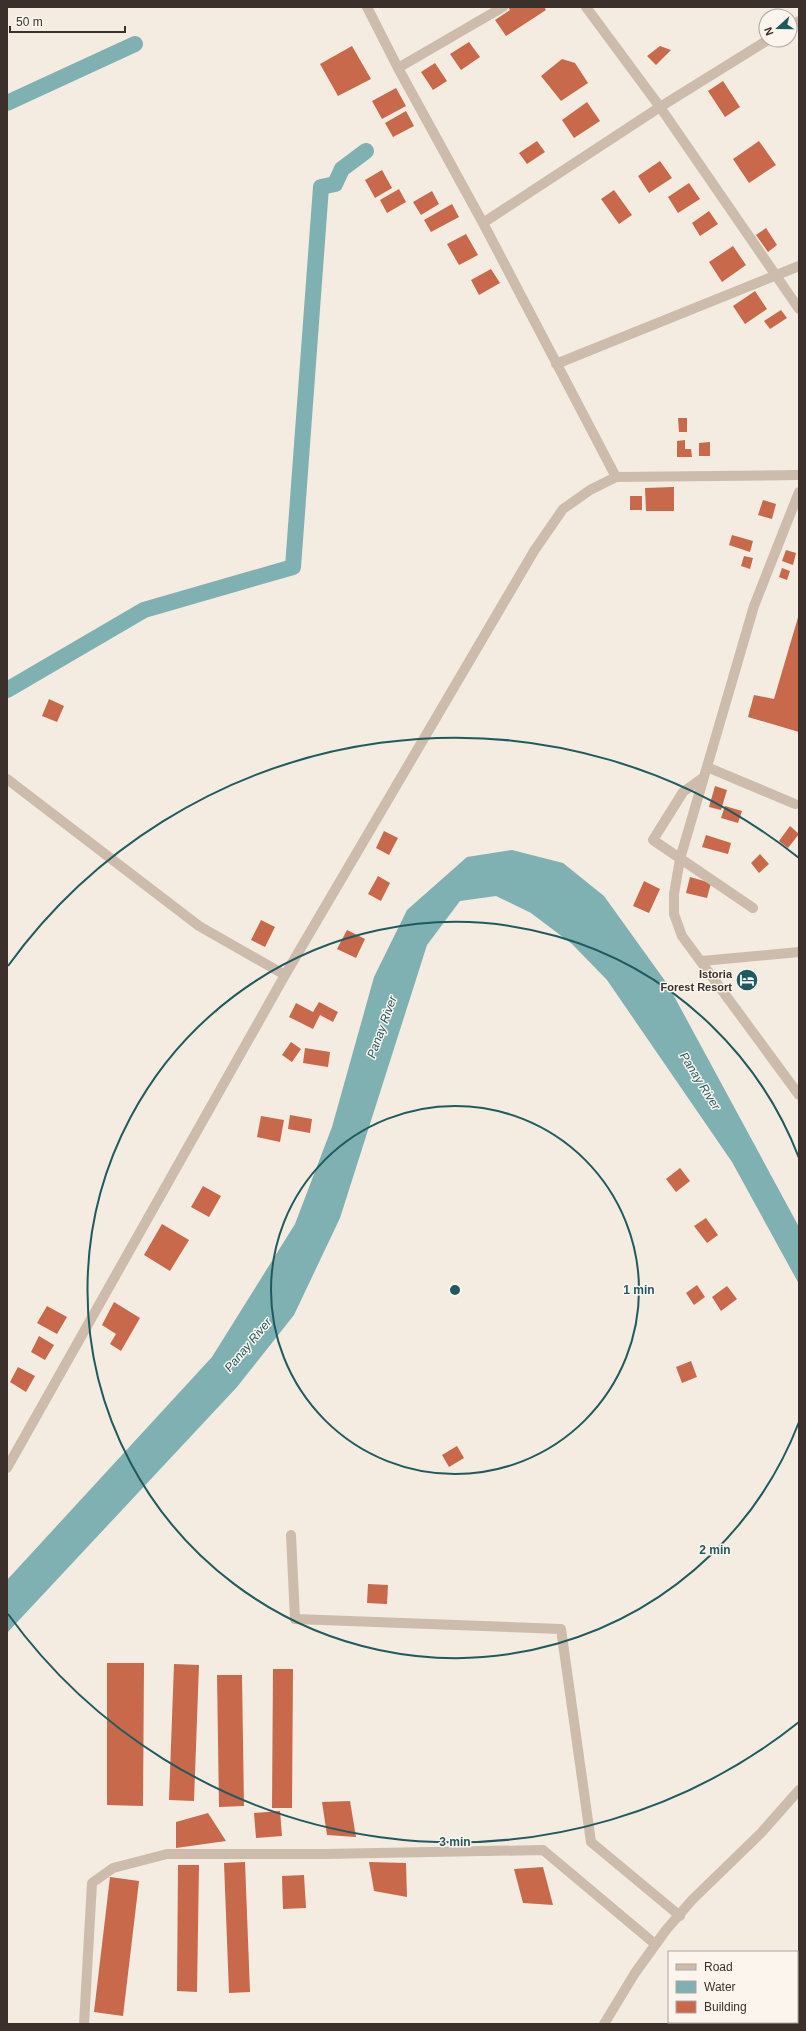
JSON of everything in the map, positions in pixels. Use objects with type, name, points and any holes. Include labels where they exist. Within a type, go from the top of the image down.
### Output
[{"type":"street","points":[[367,7],[398,68],[483,223],[616,477]]},
{"type":"street","points":[[398,68],[503,7]]},
{"type":"street","points":[[586,7],[660,107],[799,309]]},
{"type":"street","points":[[483,223],[660,107],[758,46]]},
{"type":"street","points":[[556,364],[799,266]]},
{"type":"street","points":[[7,1468],[285,975],[534,550],[563,509],[590,490],[616,477],[799,475]]},
{"type":"street","points":[[799,492],[754,606],[680,859],[674,894],[674,914],[682,936],[702,961],[799,1095]]},
{"type":"street","points":[[706,772],[795,804]]},
{"type":"street","points":[[706,772],[683,792],[653,840],[752,908]]},
{"type":"street","points":[[7,779],[199,926],[285,975]]},
{"type":"street","points":[[702,961],[799,952]]},
{"type":"street","points":[[291,1535],[294,1619],[561,1629],[591,1842],[680,1916]]},
{"type":"street","points":[[604,2024],[655,1944],[692,1900],[760,1834],[799,1790]]},
{"type":"street","points":[[84,2024],[92,1883],[113,1868],[167,1854],[324,1854],[543,1850],[655,1944]]},
{"type":"water","name":"Panay River","points":[[512,850],[563,863],[604,896],[668,985],[799,1227],[799,1284],[732,1162],[607,980],[572,944],[531,913],[496,896],[460,901],[427,945],[340,1218],[294,1315],[237,1387],[7,1633],[7,1580],[212,1357],[295,1224],[332,1127],[374,977],[407,910],[467,857]]},
{"type":"building","points":[[508,7],[544,7],[546,10],[506,36],[495,20],[510,10]]},
{"type":"building","points":[[469,42],[480,57],[461,70],[450,54]]},
{"type":"building","points":[[352,46],[371,79],[338,96],[320,64]]},
{"type":"building","points":[[660,46],[671,50],[656,65],[647,56]]},
{"type":"building","points":[[562,59],[575,63],[588,83],[561,101],[541,76]]},
{"type":"building","points":[[435,63],[447,81],[433,90],[421,72]]},
{"type":"building","points":[[723,81],[740,107],[725,117],[708,91]]},
{"type":"building","points":[[396,88],[406,106],[382,119],[372,101]]},
{"type":"building","points":[[587,102],[600,121],[574,138],[562,120]]},
{"type":"building","points":[[406,111],[414,126],[393,137],[385,123]]},
{"type":"building","points":[[537,141],[545,152],[527,164],[519,153]]},
{"type":"building","points":[[759,141],[776,165],[749,183],[733,159]]},
{"type":"building","points":[[660,161],[672,178],[649,193],[638,176]]},
{"type":"building","points":[[382,170],[392,188],[375,198],[365,180]]},
{"type":"building","points":[[689,183],[700,199],[678,213],[668,197]]},
{"type":"building","points":[[399,189],[406,202],[387,213],[380,200]]},
{"type":"building","points":[[614,190],[632,215],[619,224],[601,199]]},
{"type":"building","points":[[432,191],[439,204],[421,215],[413,202]]},
{"type":"building","points":[[452,204],[459,217],[431,232],[424,220]]},
{"type":"building","points":[[709,211],[718,224],[700,236],[692,223]]},
{"type":"building","points":[[766,228],[777,245],[768,252],[756,235]]},
{"type":"building","points":[[466,234],[478,255],[459,265],[447,244]]},
{"type":"building","points":[[733,246],[746,265],[722,282],[709,262]]},
{"type":"building","points":[[491,269],[500,283],[479,295],[471,280]]},
{"type":"building","points":[[755,291],[767,309],[745,324],[733,306]]},
{"type":"building","points":[[781,310],[787,318],[770,329],[764,321]]},
{"type":"building","points":[[678,418],[687,418],[687,432],[679,432]]},
{"type":"building","points":[[685,440],[685,449],[691,449],[692,457],[677,457],[677,441]]},
{"type":"building","points":[[710,442],[710,456],[699,456],[699,443]]},
{"type":"building","points":[[674,487],[674,511],[646,511],[645,488]]},
{"type":"building","points":[[630,496],[642,496],[642,510],[630,510]]},
{"type":"building","points":[[763,500],[776,504],[772,519],[758,515]]},
{"type":"building","points":[[732,535],[753,541],[750,552],[729,545]]},
{"type":"building","points":[[786,550],[796,553],[793,565],[782,561]]},
{"type":"building","points":[[744,556],[753,558],[750,569],[741,566]]},
{"type":"building","points":[[782,568],[790,571],[787,580],[779,577]]},
{"type":"building","points":[[799,614],[799,732],[748,717],[754,695],[774,699]]},
{"type":"building","points":[[49,699],[64,706],[57,722],[42,716]]},
{"type":"building","points":[[715,786],[727,790],[721,810],[709,807]]},
{"type":"building","points":[[725,806],[742,811],[738,823],[721,818]]},
{"type":"building","points":[[790,826],[799,834],[788,848],[779,841]]},
{"type":"building","points":[[384,831],[398,838],[389,855],[376,848]]},
{"type":"building","points":[[706,835],[731,843],[728,854],[702,847]]},
{"type":"building","points":[[760,854],[769,864],[759,873],[751,863]]},
{"type":"building","points":[[378,876],[390,883],[381,901],[368,894]]},
{"type":"building","points":[[690,877],[711,883],[707,898],[686,893]]},
{"type":"building","points":[[644,881],[660,889],[649,913],[633,906]]},
{"type":"building","points":[[261,920],[275,927],[265,947],[251,940]]},
{"type":"building","points":[[347,930],[365,939],[356,958],[337,949]]},
{"type":"building","points":[[319,1002],[338,1012],[333,1022],[320,1015],[313,1029],[289,1017],[296,1003],[313,1012]]},
{"type":"building","points":[[291,1042],[301,1049],[292,1062],[282,1055]]},
{"type":"building","points":[[305,1048],[330,1052],[328,1067],[303,1063]]},
{"type":"building","points":[[290,1115],[312,1119],[310,1133],[288,1129]]},
{"type":"building","points":[[261,1116],[284,1120],[280,1142],[257,1137]]},
{"type":"building","points":[[680,1168],[690,1181],[676,1192],[666,1179]]},
{"type":"building","points":[[203,1186],[221,1196],[209,1217],[191,1207]]},
{"type":"building","points":[[706,1218],[718,1235],[707,1243],[694,1226]]},
{"type":"building","points":[[162,1224],[189,1240],[170,1271],[144,1255]]},
{"type":"building","points":[[697,1285],[705,1297],[694,1305],[686,1293]]},
{"type":"building","points":[[727,1286],[737,1299],[721,1311],[712,1297]]},
{"type":"building","points":[[114,1302],[140,1318],[121,1351],[110,1344],[116,1334],[102,1325]]},
{"type":"building","points":[[47,1306],[67,1317],[57,1334],[37,1323]]},
{"type":"building","points":[[39,1336],[54,1345],[45,1360],[31,1352]]},
{"type":"building","points":[[691,1361],[697,1377],[682,1383],[676,1367]]},
{"type":"building","points":[[18,1367],[35,1376],[26,1392],[10,1382]]},
{"type":"building","points":[[457,1446],[464,1458],[449,1467],[442,1455]]},
{"type":"building","points":[[368,1584],[388,1585],[387,1604],[367,1603]]},
{"type":"building","points":[[107,1663],[144,1663],[143,1806],[107,1805]]},
{"type":"building","points":[[174,1664],[199,1665],[194,1801],[169,1800]]},
{"type":"building","points":[[273,1669],[293,1669],[292,1808],[272,1808]]},
{"type":"building","points":[[217,1675],[242,1675],[244,1806],[219,1807]]},
{"type":"building","points":[[350,1801],[356,1837],[327,1835],[322,1802]]},
{"type":"building","points":[[280,1811],[282,1836],[256,1838],[254,1813]]},
{"type":"building","points":[[208,1813],[226,1841],[176,1848],[176,1822]]},
{"type":"building","points":[[245,1862],[250,1992],[229,1993],[224,1863]]},
{"type":"building","points":[[369,1862],[406,1863],[407,1897],[374,1891]]},
{"type":"building","points":[[178,1865],[199,1865],[197,1992],[177,1991]]},
{"type":"building","points":[[543,1867],[553,1905],[523,1903],[514,1869]]},
{"type":"building","points":[[304,1875],[306,1908],[283,1909],[282,1876]]},
{"type":"building","points":[[110,1877],[139,1881],[123,2016],[94,2012]]},
{"type":"waterway","points":[[7,103],[135,44]]},
{"type":"waterway","points":[[7,690],[144,610],[293,567],[321,187],[335,184],[342,169],[366,151]]},
{"type":"place","name":"Istoria Forest Resort","points":[[747,980]]}]
